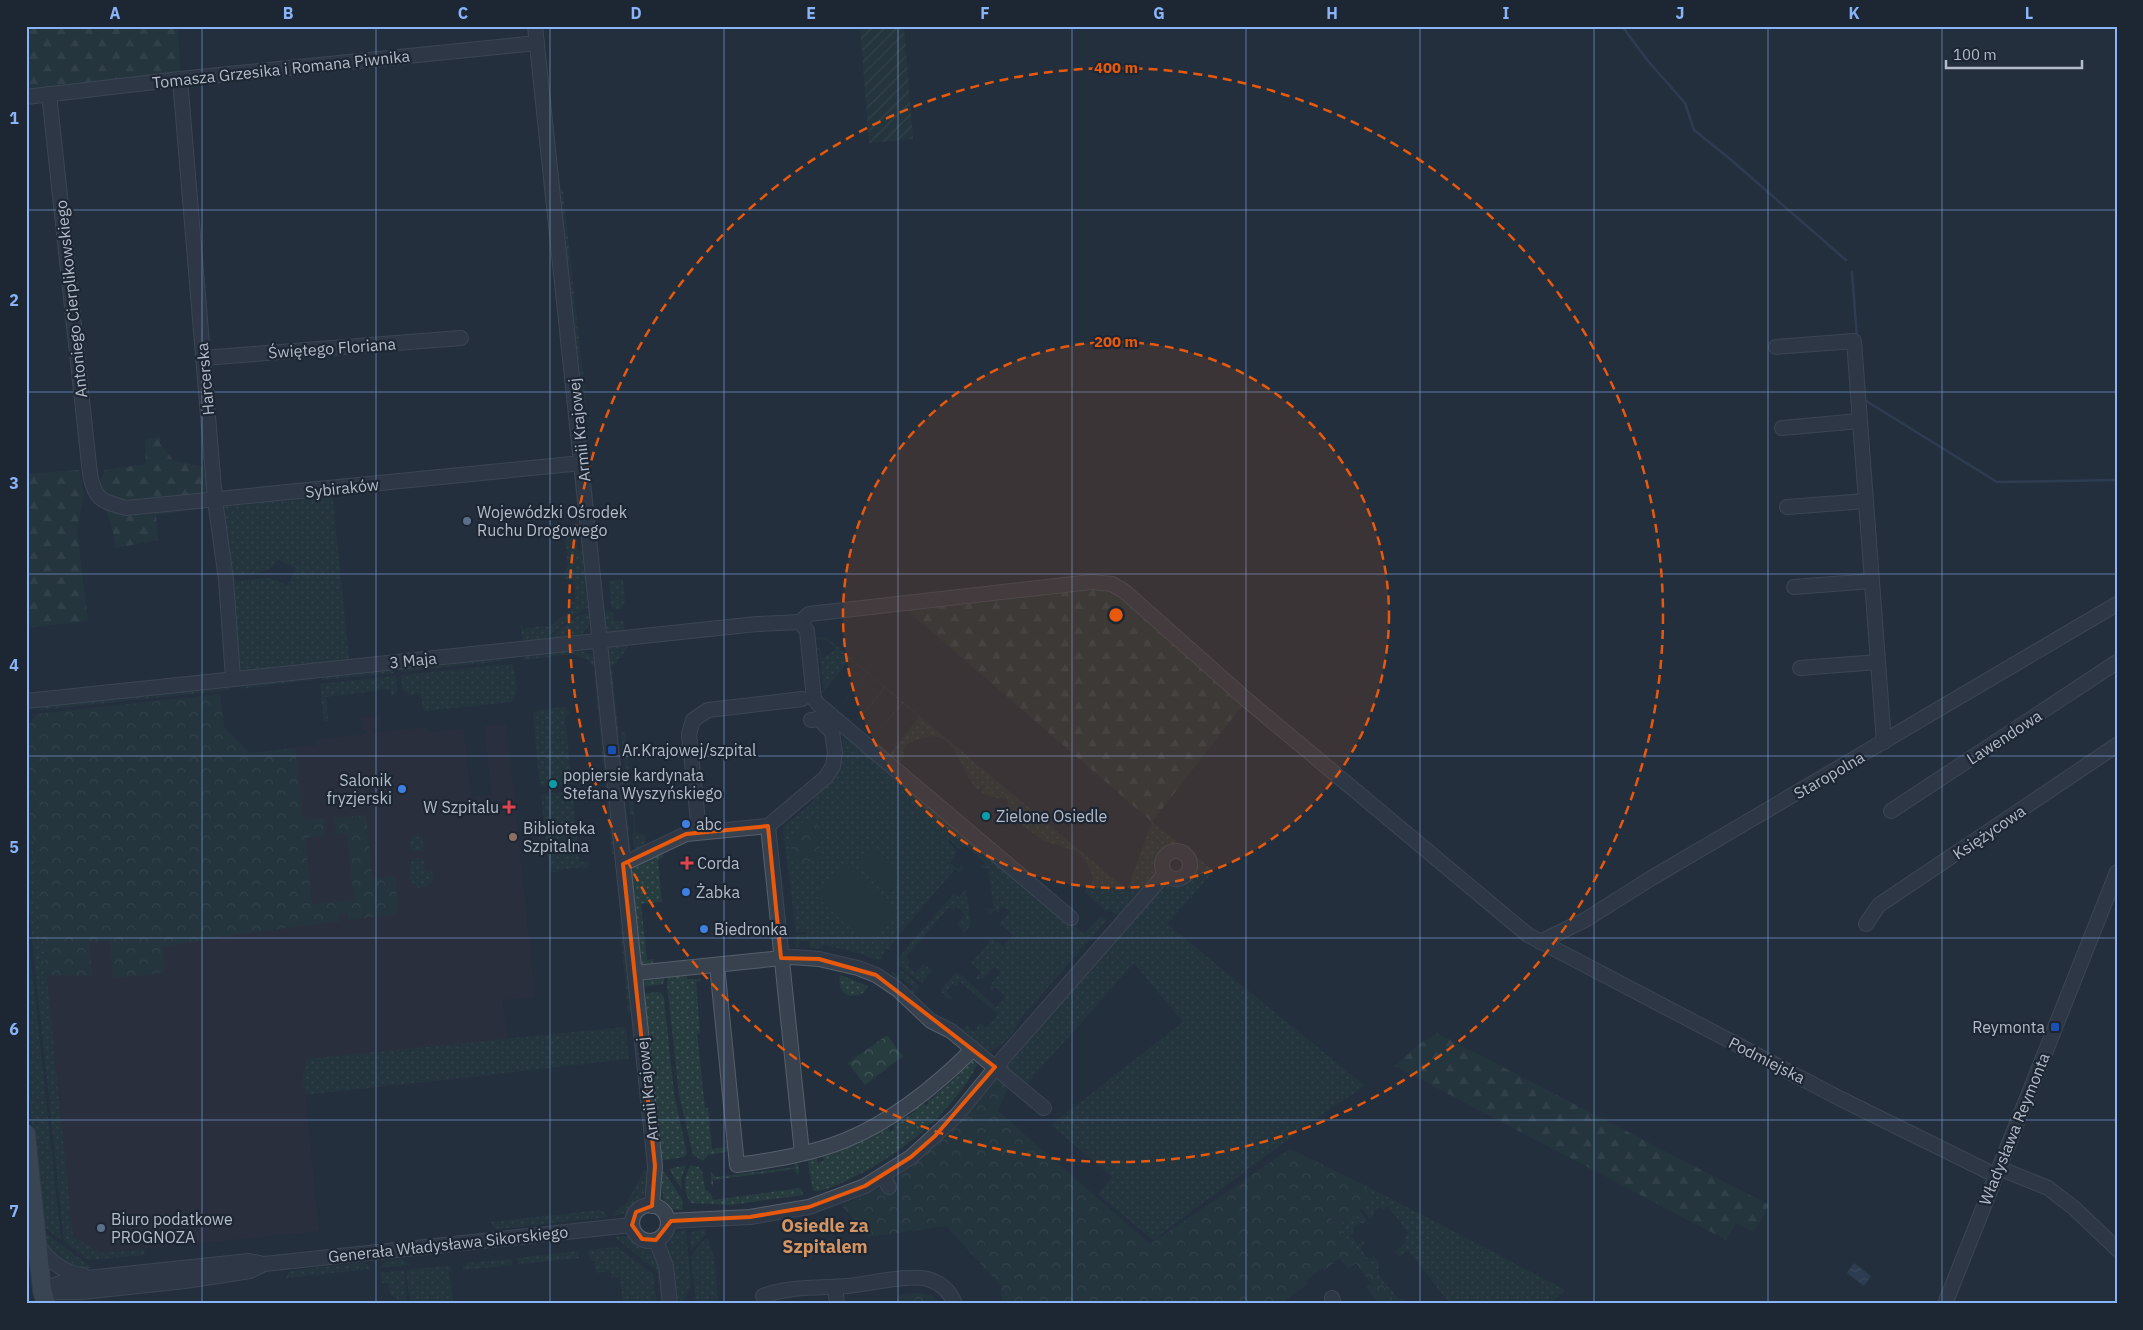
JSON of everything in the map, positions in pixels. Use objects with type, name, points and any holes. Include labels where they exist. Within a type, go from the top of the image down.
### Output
[{"type":"main road","points":[[26,1134],[43,1293]]},
{"type":"street","name":"Armii Krajowej","points":[[535,26],[655,1166],[652,1206]]},
{"type":"street","name":"Tomasza Grzesika i Romana Piwnika","points":[[26,97],[180,79],[537,43]]},
{"type":"street","name":"Harcerska","points":[[180,79],[215,500],[226,578],[233,679]]},
{"type":"street","name":"Antoniego Cierplikowskiego","points":[[49,94],[90,474],[93,490],[102,501]]},
{"type":"street","name":"Świętego Floriana","points":[[203,358],[461,338]]},
{"type":"street","points":[[1776,348],[1854,341],[1884,742]]},
{"type":"street","points":[[1782,428],[1859,421]]},
{"type":"street","name":"Sybiraków","points":[[102,501],[126,508],[582,463]]},
{"type":"street","points":[[1787,507],[1866,501]]},
{"type":"street","points":[[1794,587],[1872,581]]},
{"type":"street","name":"Podmiejska","points":[[800,622],[809,614],[1090,582],[1112,584],[1124,591],[1255,707],[1528,935],[1839,1098],[1997,1172],[2048,1188],[2074,1208],[2117,1249]]},
{"type":"street","name":"Staropolna","points":[[1540,942],[1585,920],[1650,879],[2117,604]]},
{"type":"street","points":[[800,622],[807,631],[814,700],[1071,918]]},
{"type":"street","name":"3 Maja","points":[[26,700],[757,624],[775,625],[800,622]]},
{"type":"street","points":[[1800,668],[1878,662]]},
{"type":"street","name":"Lawendowa","points":[[1890,812],[2117,662]]},
{"type":"street","points":[[700,832],[689,734],[693,720],[708,710],[802,699]]},
{"type":"street","points":[[623,864],[681,835],[768,826],[825,778],[833,766],[835,753],[832,732],[819,719],[811,720]]},
{"type":"street","name":"Księżycowa","points":[[1866,924],[1879,906],[2117,745]]},
{"type":"street","points":[[768,826],[802,1153]]},
{"type":"street","name":"Władysława Reymonta","points":[[1945,1304],[2117,872]]},
{"type":"street","points":[[668,1221],[750,1217],[809,1207],[865,1186],[886,1181],[957,1115],[995,1067],[1165,874]]},
{"type":"street","points":[[635,972],[781,958],[819,959],[858,968],[876,975],[897,989],[931,1021],[951,1031],[1044,1108]]},
{"type":"street","points":[[717,964],[738,1165],[802,1153],[845,1140],[877,1125],[908,1105],[973,1049]]},
{"type":"street","points":[[652,1206],[661,1210],[668,1221],[665,1234],[656,1240],[642,1239],[636,1234],[632,1225],[636,1212],[645,1207],[652,1206]]},
{"type":"street","name":"Generała Władysława Sikorskiego","points":[[43,1293],[68,1280],[248,1260],[264,1264],[632,1225]]},
{"type":"street","points":[[656,1240],[666,1266],[670,1304]]},
{"type":"street","name":"Generała Władysława Sikorskiego","points":[[38,1245],[57,1266],[75,1274],[96,1277]]},
{"type":"street","name":"Generała Władysława Sikorskiego","points":[[43,1293],[82,1292],[235,1273],[250,1271],[264,1264]]},
{"type":"street","points":[[763,1296],[771,1293],[921,1278],[947,1289],[955,1304]]},
{"type":"street","points":[[836,1286],[837,1304]]},
{"type":"street","name":"Generała Władysława Sikorskiego","points":[[62,1304],[82,1292]]},
{"type":"highlighted area","points":[[768,826],[781,958],[819,959],[876,975],[995,1067],[935,1136],[911,1157],[865,1186],[809,1207],[750,1217],[671,1221],[656,1240],[642,1239],[632,1225],[636,1212],[652,1206],[655,1166],[623,864],[686,834]]},
{"type":"shaded area","points":[[220,694],[224,727],[250,753],[317,745],[317,740],[367,734],[367,730],[362,730],[360,718],[380,716],[381,728],[372,729],[373,733],[427,727],[429,733],[463,729],[471,797],[492,794],[484,727],[506,724],[535,997],[502,1000],[512,1073],[305,1095],[319,1231],[101,1253],[73,1238],[26,773],[26,728],[37,714]]},
{"type":"green space","points":[[26,26],[178,26],[180,75],[26,91]]},
{"type":"green space","points":[[860,26],[904,26],[913,139],[869,143]]},
{"type":"green space","points":[[556,179],[563,191],[586,403],[580,400]]},
{"type":"green space","points":[[160,437],[160,444],[174,461],[212,468],[215,500],[207,508],[156,515],[158,540],[116,548],[107,512],[95,493],[105,470],[146,464],[145,439]]},
{"type":"green space","points":[[79,470],[84,494],[77,530],[88,621],[26,628],[26,474]]},
{"type":"green space","points":[[332,493],[348,661],[242,672],[238,669],[233,581],[270,578],[288,585],[296,568],[278,560],[264,571],[242,575],[230,574],[223,507],[226,504]]},
{"type":"green space","points":[[575,523],[577,550],[584,550],[593,608],[583,609],[544,639],[523,641],[520,623],[524,629],[549,627],[573,608],[570,603],[576,601],[573,580],[565,580],[564,571],[568,567],[564,529]]},
{"type":"green space","points":[[623,579],[625,603],[619,610],[611,606],[609,581]]},
{"type":"green space","points":[[1094,585],[1113,589],[1245,702],[1152,822],[903,607]]},
{"type":"green space","points":[[610,611],[614,614],[615,621],[623,621],[626,634],[607,632],[603,612]]},
{"type":"green space","points":[[593,613],[587,629],[577,636],[547,640],[579,615]]},
{"type":"green space","points":[[811,638],[827,638],[1127,890],[1152,822],[1214,871],[1167,924],[1365,1086],[1318,1117],[1153,1240],[1098,1194],[1112,1177],[1051,1125],[1183,1022],[1134,963],[1025,1086],[1006,1070],[1005,1065],[1162,884],[1183,881],[1192,875],[1194,863],[1192,857],[1181,849],[1166,850],[1159,860],[1156,876],[1120,917],[1109,909],[1106,911],[1084,892],[1092,883],[1093,878],[1087,863],[1078,852],[1044,841],[1019,823],[1022,818],[1020,817],[1016,821],[1014,819],[1009,812],[1008,801],[1005,798],[996,798],[981,793],[985,786],[983,785],[978,790],[970,781],[954,750],[947,742],[939,737],[927,737],[912,742],[905,748],[904,758],[896,766],[888,756],[919,717],[903,703],[870,742],[902,702],[885,688],[853,727],[884,687],[868,673],[835,712],[867,673],[850,659],[818,698],[817,691],[824,690],[819,650],[812,649],[820,648],[822,659],[836,649],[826,640]]},
{"type":"green space","points":[[628,642],[627,649],[614,665],[609,666],[609,648]]},
{"type":"green space","points":[[574,648],[591,655],[598,667],[593,667],[588,660],[573,654],[524,660],[525,655]]},
{"type":"green space","points":[[501,656],[502,661],[401,672],[400,666]]},
{"type":"green space","points":[[513,664],[516,694],[511,702],[425,711],[423,710],[421,694],[410,695],[402,689],[401,675]]},
{"type":"green space","points":[[391,669],[394,673],[321,680],[324,676]]},
{"type":"green space","points":[[609,669],[612,669],[620,742],[614,725]]},
{"type":"green space","points":[[594,671],[599,671],[617,853],[612,855]]},
{"type":"green space","points":[[396,676],[397,692],[392,696],[390,689],[326,697],[328,721],[324,721],[320,684]]},
{"type":"green space","points":[[311,677],[313,680],[238,689],[244,684]]},
{"type":"green space","points":[[226,686],[230,690],[40,710],[39,706]]},
{"type":"green space","points":[[220,694],[224,727],[250,753],[295,748],[303,820],[324,818],[325,835],[305,838],[312,904],[354,900],[347,833],[336,834],[335,818],[366,815],[372,878],[395,876],[398,914],[348,920],[348,913],[339,913],[339,921],[163,947],[164,973],[113,978],[110,940],[89,943],[92,976],[46,975],[26,773],[26,728],[37,714]]},
{"type":"green space","points":[[565,707],[570,713],[565,717],[572,784],[540,787],[533,713],[537,710]]},
{"type":"green space","points":[[625,732],[636,833],[645,835],[646,844],[634,851],[632,834],[634,833],[633,815],[630,815],[621,733]]},
{"type":"green space","points":[[844,734],[1084,934],[1101,916],[1107,920],[1020,1019],[1012,1034],[990,1052],[982,1049],[962,1031],[967,1025],[974,1032],[980,1023],[987,1028],[998,1014],[960,982],[956,986],[953,984],[946,992],[952,998],[951,1000],[940,991],[955,973],[961,975],[996,1007],[1006,996],[995,987],[992,991],[990,989],[992,983],[1001,972],[994,967],[983,979],[979,980],[976,978],[981,972],[971,963],[992,938],[1003,946],[1013,935],[999,924],[1010,912],[1003,906],[997,913],[994,910],[989,915],[987,909],[994,908],[988,868],[981,868],[985,863],[965,845],[960,850],[950,840],[948,842],[957,852],[950,863],[958,869],[962,864],[964,869],[959,873],[955,869],[889,947],[893,951],[886,949],[880,962],[859,954],[823,945],[822,949],[809,947],[809,941],[800,941],[799,947],[796,947],[796,935],[806,934],[806,932],[796,933],[783,827],[814,801],[809,795],[840,762]]},
{"type":"green space","points":[[623,769],[631,855],[628,855],[621,788]]},
{"type":"green space","points":[[26,773],[73,1237],[101,1253],[144,1249],[145,1255],[89,1260],[64,1241],[26,880]]},
{"type":"green space","points":[[572,791],[578,847],[547,850],[541,794]]},
{"type":"green space","points":[[817,819],[821,860],[793,864],[790,836],[805,820]]},
{"type":"green space","points":[[422,836],[424,850],[415,851],[410,849],[410,840],[413,837]]},
{"type":"green space","points":[[872,846],[905,877],[888,895],[856,863]]},
{"type":"green space","points":[[578,850],[579,862],[589,861],[588,866],[583,870],[582,867],[558,870],[558,873],[551,871],[547,853]]},
{"type":"green space","points":[[660,853],[664,856],[658,861],[662,902],[641,904],[647,960],[654,959],[652,965],[643,967],[641,965],[629,866]]},
{"type":"green space","points":[[421,858],[424,860],[425,872],[432,871],[433,881],[428,886],[418,888],[410,880],[410,863],[413,859]]},
{"type":"green space","points":[[844,864],[898,915],[869,945],[815,895]]},
{"type":"green space","points":[[966,889],[971,925],[964,933],[957,924],[965,914],[956,906],[953,910],[949,907],[906,957],[910,961],[907,965],[916,973],[923,964],[932,970],[922,983],[896,964],[900,956],[954,893],[959,897]]},
{"type":"green space","points":[[26,915],[61,1240],[43,1226],[26,1073]]},
{"type":"green space","points":[[619,916],[626,934],[634,1006],[628,1014]]},
{"type":"green space","points":[[1112,922],[1113,925],[1022,1029],[1024,1022]]},
{"type":"green space","points":[[901,970],[919,985],[916,989],[918,992],[912,994],[910,991],[913,987],[901,978],[898,983],[892,979],[892,972],[898,975]]},
{"type":"green space","points":[[699,972],[701,981],[696,982],[700,1033],[697,1034],[705,1108],[708,1108],[712,1149],[725,1147],[725,1140],[729,1139],[730,1151],[708,1155],[703,1161],[693,1155],[679,1095],[667,983],[668,976],[686,973],[687,979],[700,979]]},
{"type":"green space","points":[[666,973],[663,984],[641,987],[646,978]]},
{"type":"green space","points":[[840,975],[868,986],[863,993],[853,996],[848,995],[840,986]]},
{"type":"green space","points":[[661,993],[664,998],[674,1094],[687,1154],[684,1157],[659,1161],[642,994]]},
{"type":"green space","points":[[624,1027],[626,1029],[629,1059],[305,1095],[303,1076],[307,1059]]},
{"type":"green space","points":[[1437,1033],[1769,1205],[1754,1232],[1736,1223],[1726,1240],[1395,1066],[1421,1043]]},
{"type":"green space","points":[[887,1035],[903,1056],[865,1085],[848,1063]]},
{"type":"green space","points":[[969,1061],[974,1061],[977,1065],[953,1101],[902,1148],[865,1172],[829,1188],[813,1191],[808,1163],[810,1158],[816,1156],[818,1163],[824,1160],[820,1152],[827,1150],[829,1155],[888,1128],[890,1132],[895,1129],[893,1125],[915,1112],[913,1104],[920,1099],[925,1106],[929,1103],[924,1096],[931,1099],[959,1075],[958,1071]]},
{"type":"green space","points":[[996,1078],[1009,1085],[998,1111],[1150,1244],[1290,1149],[1369,1187],[1368,1189],[1375,1198],[1341,1224],[1334,1215],[1330,1217],[1397,1304],[1379,1304],[1366,1287],[1371,1283],[1356,1263],[1348,1269],[1339,1258],[1325,1270],[1322,1268],[1306,1281],[1307,1284],[1286,1300],[1288,1304],[1002,1304],[1001,1286],[946,1226],[869,1237],[841,1205],[866,1195],[888,1182],[928,1153],[962,1118]]},
{"type":"green space","points":[[794,1160],[798,1164],[799,1174],[797,1175],[795,1169],[713,1180],[713,1186],[711,1184],[711,1172],[716,1177],[795,1167]]},
{"type":"green space","points":[[686,1165],[681,1179],[682,1190],[669,1169]]},
{"type":"green space","points":[[690,1165],[699,1167],[702,1171],[705,1189],[711,1194],[713,1200],[801,1188],[803,1195],[730,1205],[691,1203],[685,1189],[686,1175]]},
{"type":"green space","points":[[650,1170],[647,1187],[641,1200],[636,1206],[623,1214],[613,1216],[615,1211],[626,1204],[644,1171]]},
{"type":"green space","points":[[660,1170],[663,1170],[682,1199],[683,1210],[671,1209],[664,1204]]},
{"type":"green space","points":[[1369,1187],[1565,1290],[1549,1304],[1450,1304],[1408,1250],[1399,1257],[1395,1251],[1406,1242],[1404,1238],[1408,1233],[1388,1206],[1383,1210],[1379,1207],[1373,1212],[1374,1215],[1370,1219],[1362,1208],[1375,1198],[1367,1188]]},
{"type":"green space","points":[[1359,1210],[1367,1221],[1354,1227],[1350,1235],[1358,1245],[1364,1241],[1365,1244],[1360,1248],[1369,1260],[1374,1256],[1379,1263],[1378,1273],[1398,1299],[1403,1299],[1407,1304],[1397,1304],[1330,1217],[1334,1215],[1341,1224]]},
{"type":"green space","points":[[604,1211],[607,1217],[498,1229],[493,1227],[491,1222]]},
{"type":"green space","points":[[686,1229],[691,1287],[681,1304],[677,1304],[668,1258],[669,1248],[672,1234]]},
{"type":"green space","points":[[705,1229],[706,1234],[691,1250],[690,1235],[693,1231]]},
{"type":"green space","points":[[43,1231],[91,1268],[73,1267],[58,1260],[48,1248]]},
{"type":"green space","points":[[616,1236],[631,1238],[649,1249],[659,1268],[664,1304],[661,1304],[657,1271],[617,1239]]},
{"type":"green space","points":[[705,1239],[708,1239],[714,1258],[718,1304],[696,1304],[691,1256]]},
{"type":"green space","points":[[617,1247],[653,1274],[657,1304],[623,1304],[620,1277],[611,1278],[610,1271],[596,1273],[595,1261],[590,1261],[588,1250]]},
{"type":"green space","points":[[578,1251],[579,1258],[518,1264],[517,1258]]},
{"type":"green space","points":[[402,1259],[410,1265],[379,1268],[386,1261]]},
{"type":"green space","points":[[511,1259],[512,1265],[463,1270],[463,1267],[468,1263]]},
{"type":"green space","points":[[367,1264],[370,1269],[286,1278],[289,1272],[294,1270]]},
{"type":"green space","points":[[451,1267],[451,1272],[449,1272],[453,1301],[410,1304],[406,1270]]},
{"type":"green space","points":[[404,1270],[407,1304],[390,1295],[388,1283],[382,1283],[380,1273]]},
{"type":"green space","points":[[917,1293],[933,1296],[941,1304],[898,1304],[897,1296]]},
{"type":"water","points":[[1854,1263],[1871,1276],[1864,1286],[1847,1273]]},
{"type":"waterway","points":[[1622,26],[1648,61],[1685,103],[1694,130],[1846,260]]},
{"type":"waterway","points":[[1852,272],[1857,338]]},
{"type":"waterway","points":[[1863,399],[1997,482],[2117,480]]},
{"type":"place","name":"Wojewódzki Ośrodek Ruchu Drogowego","points":[[467,521]]},
{"type":"place","name":"Ar.Krajowej/szpital","points":[[612,750]]},
{"type":"place","name":"popiersie kardynała Stefana Wyszyńskiego","points":[[553,784]]},
{"type":"place","name":"Salonik fryzjerski","points":[[402,789]]},
{"type":"place","name":"W Szpitalu","points":[[509,807]]},
{"type":"place","name":"Zielone Osiedle","points":[[986,816]]},
{"type":"place","name":"abc","points":[[686,824]]},
{"type":"place","name":"Biblioteka Szpitalna","points":[[513,837]]},
{"type":"place","name":"Corda","points":[[687,863]]},
{"type":"place","name":"Żabka","points":[[686,892]]},
{"type":"place","name":"Biedronka","points":[[704,929]]},
{"type":"place","name":"Reymonta","points":[[2055,1027]]},
{"type":"place","name":"Biuro podatkowe PROGNOZA","points":[[101,1228]]},
{"type":"district","name":"Osiedle za Szpitalem","points":[[825,1236]]}]
